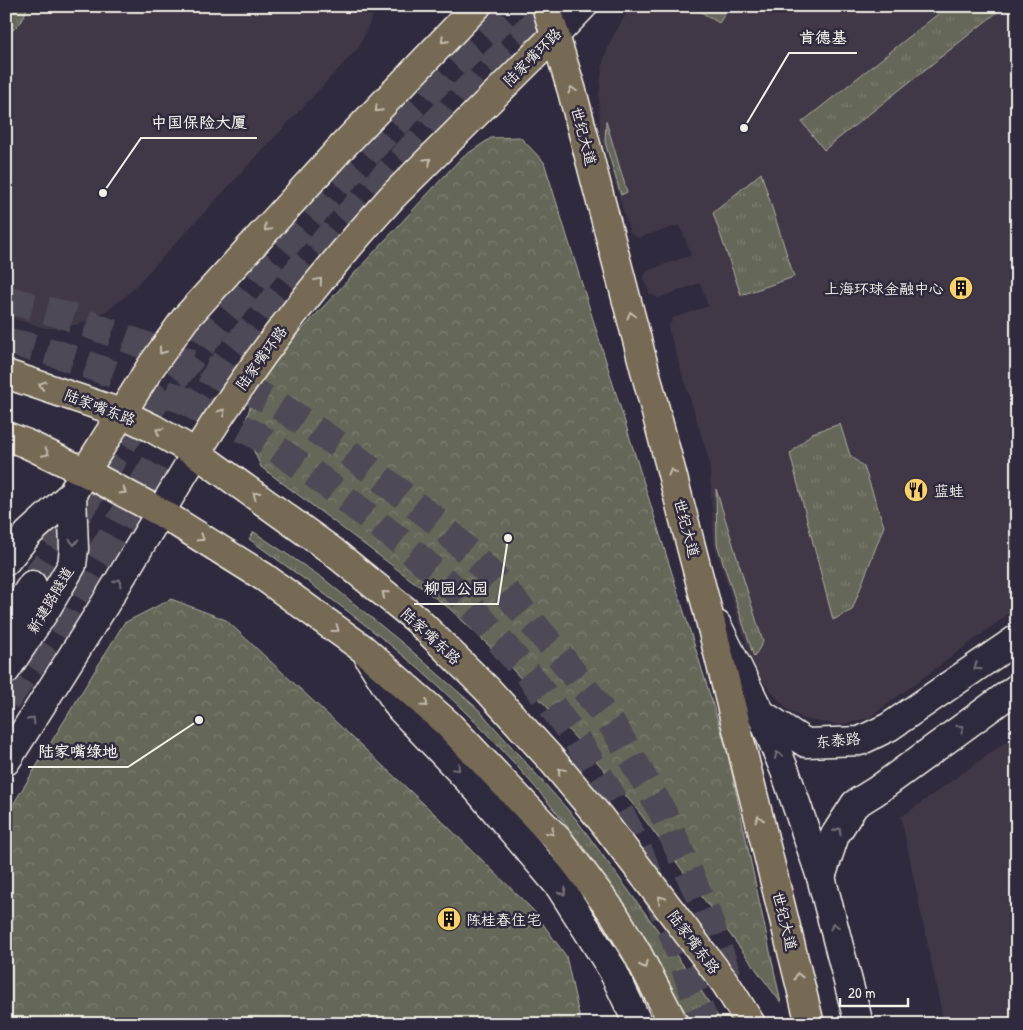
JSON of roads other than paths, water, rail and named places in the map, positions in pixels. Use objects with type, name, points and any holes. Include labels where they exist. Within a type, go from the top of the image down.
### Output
[{"type":"main road","points":[[79,483],[150,368],[185,319],[340,149],[477,6]]},
{"type":"main road","name":"世纪大道","points":[[526,6],[555,35]]},
{"type":"main road","name":"世纪大道","points":[[546,6],[572,91],[706,604],[810,1024]]},
{"type":"main road","name":"陆家嘴环路","points":[[196,453],[222,412],[295,311],[368,223],[555,35]]},
{"type":"main road","name":"陆家嘴东路","points":[[6,374],[121,413],[196,453],[284,516],[417,620],[488,690],[550,758],[600,818],[726,984],[751,1024]]},
{"type":"main road","points":[[6,436],[25,443],[79,483],[160,512],[264,577],[362,648],[448,724],[518,796],[559,842],[614,914],[637,953],[674,1024]]},
{"type":"street","name":"陆家嘴环路","points":[[555,35],[583,6]]},
{"type":"street","name":"陆家嘴环路","points":[[6,761],[105,604],[196,453]]},
{"type":"street","points":[[6,561],[28,534],[79,483]]},
{"type":"street","name":"新建路隧道","points":[[6,670],[72,565],[79,483]]},
{"type":"street","points":[[6,624],[32,585]]},
{"type":"street","name":"东泰路","points":[[706,604],[760,713],[806,743],[860,741],[889,728],[1017,639]]},
{"type":"street","points":[[362,648],[400,708],[477,789],[560,887],[612,969],[638,1024]]},
{"type":"street","points":[[821,877],[835,835],[855,804],[876,791],[1017,688]]},
{"type":"street","points":[[759,709],[785,771],[821,877],[859,1024]]},
{"type":"tunnel","points":[[32,585],[125,440],[216,327],[319,206],[387,132],[516,6]]},
{"type":"tunnel","points":[[6,701],[53,632],[163,451],[234,349],[302,266],[364,198],[467,90],[552,6]]},
{"type":"tunnel","points":[[6,299],[67,316],[199,366],[275,403],[340,446],[440,524],[496,580],[557,652],[615,729],[663,813],[706,912],[732,989]]},
{"type":"tunnel","points":[[6,341],[55,353],[181,399],[256,435],[319,478],[402,543],[459,593],[533,680],[578,742],[610,793],[635,842],[673,934],[705,1024]]},
{"type":"place","name":"肯德基","points":[[744,128]]},
{"type":"place","name":"中国保险大厦","points":[[103,193]]},
{"type":"place","name":"上海环球金融中心","points":[[961,288]]},
{"type":"place","name":"蓝蛙","points":[[916,490]]},
{"type":"place","name":"柳园公园","points":[[508,538]]},
{"type":"place","name":"陆家嘴绿地","points":[[199,720]]},
{"type":"place","name":"陈桂春住宅","points":[[449,919]]}]
